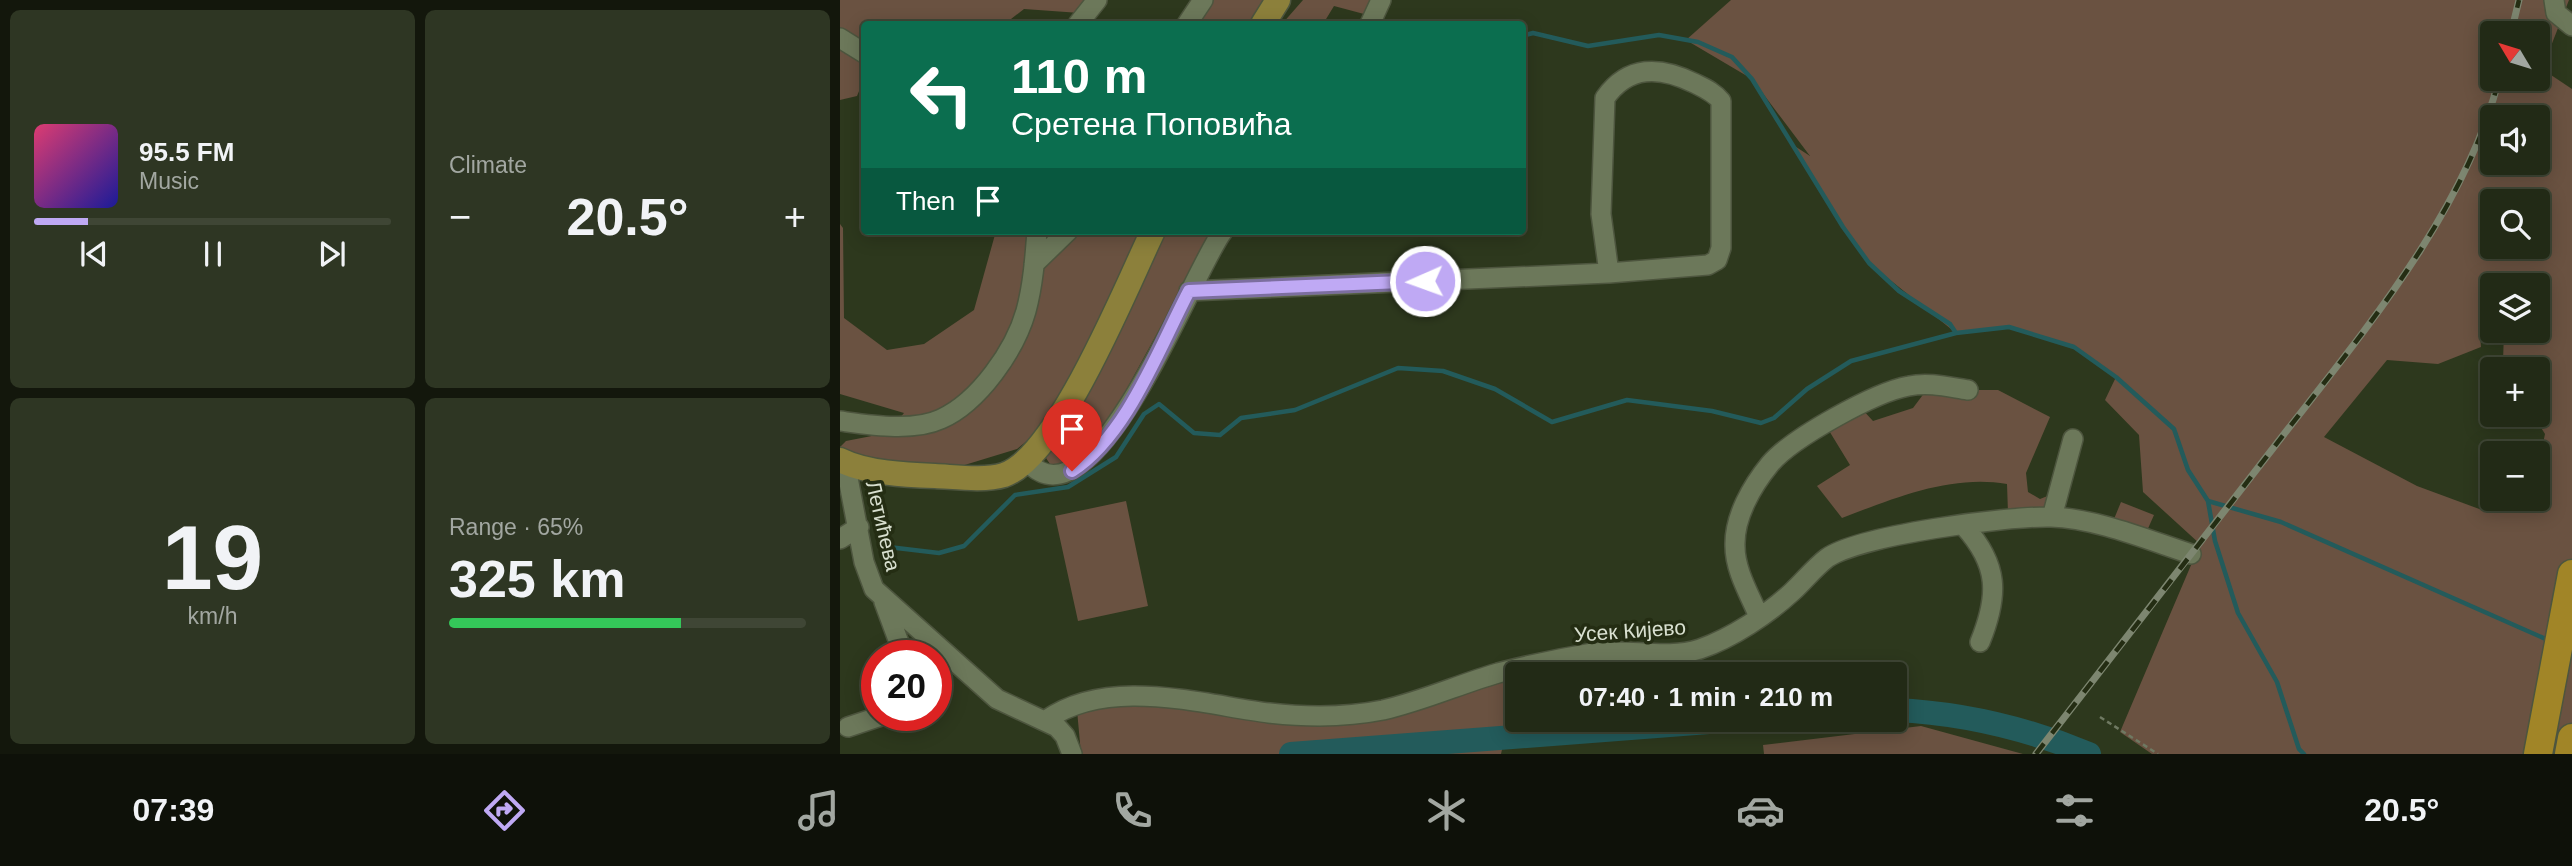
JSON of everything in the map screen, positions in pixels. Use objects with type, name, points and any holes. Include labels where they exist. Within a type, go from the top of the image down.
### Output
[{"type":"highway","points":[[2538,754],[2572,574]]},
{"type":"highway","points":[[2569,754],[2572,738]]},
{"type":"main road","points":[[1265,21],[1278,0]]},
{"type":"main road","points":[[843,461],[925,475],[965,477],[1006,474],[1027,461],[1041,447],[1066,409],[1151,235]]},
{"type":"street","points":[[1080,21],[1097,0]]},
{"type":"street","points":[[1189,21],[1203,0]]},
{"type":"street","points":[[1371,21],[1381,0]]},
{"type":"street","points":[[2554,0],[2556,12],[2572,26]]},
{"type":"street","points":[[840,38],[861,51]]},
{"type":"street","points":[[1189,291],[1609,272],[1708,265],[1717,260],[1721,248],[1721,101],[1715,93],[1678,76],[1652,69],[1636,72],[1614,85],[1605,97],[1601,214],[1609,272]]},
{"type":"street","points":[[840,421],[912,425],[941,419],[968,400],[990,377],[1009,347],[1025,313],[1037,235]]},
{"type":"street","points":[[1034,264],[1064,235]]},
{"type":"street","points":[[1027,461],[1038,472],[1057,474],[1072,471],[1085,463],[1106,441],[1130,405],[1221,235]]},
{"type":"street","points":[[1759,617],[1736,562],[1736,529],[1748,498],[1771,462],[1875,397],[1910,386],[1931,384],[1968,390]]},
{"type":"street","points":[[2052,517],[2073,439]]},
{"type":"street","name":"Летићева","points":[[843,461],[868,576],[884,601],[997,699],[1046,720],[1065,736],[1072,754]]},
{"type":"street","name":"Усек Кијево","points":[[1046,720],[1072,706],[1098,698],[1142,696],[1270,713],[1346,714],[1381,710],[1500,673],[1592,653],[1622,650],[1687,653],[1704,647],[1759,617],[1793,591],[1826,559],[1842,550],[1861,542],[1964,526],[2052,517],[2113,529],[2191,554]]},
{"type":"street","points":[[1964,526],[1986,554],[1993,582],[1994,593],[1989,619],[1980,642]]},
{"type":"street","points":[[840,539],[859,527]]},
{"type":"street","points":[[884,601],[898,640]]},
{"type":"street","points":[[848,727],[861,723]]},
{"type":"path","points":[[2101,717],[2158,754]]},
{"type":"shaded area","points":[[840,0],[1091,0],[1080,13],[1024,9],[1011,19],[861,21],[861,86],[857,96],[840,100]]},
{"type":"shaded area","points":[[1205,0],[1278,0],[1265,21],[1191,21]]},
{"type":"shaded area","points":[[1303,0],[1381,0],[1364,14],[1334,6],[1325,21],[1285,21]]},
{"type":"shaded area","points":[[1731,0],[2569,0],[2550,49],[2550,21],[2480,21],[2480,91],[2550,91],[2550,74],[2572,89],[2572,754],[2152,754],[2120,732],[2200,544],[2143,492],[2139,435],[2105,400],[2116,377],[2074,347],[2009,327],[1956,333],[1869,263],[1837,218],[1793,145],[1810,156],[1752,79],[1686,40]],"holes":[[[2480,273],[2550,273],[2550,343],[2504,343],[2503,357],[2550,357],[2550,427],[2541,427],[2545,434],[2544,441],[2550,441],[2550,511],[2480,511],[2417,486],[2324,437],[2387,360],[2438,364],[2481,347],[2478,309],[2480,311]]]},
{"type":"shaded area","points":[[840,224],[843,228],[844,318],[887,350],[924,344],[974,310],[995,235],[1151,235],[1066,409],[1017,449],[958,467],[877,462],[840,447],[846,441],[887,433],[904,413],[840,394]]},
{"type":"shaded area","points":[[1162,235],[1211,235],[1101,436],[1065,465],[1050,464],[1046,458]]},
{"type":"shaded area","points":[[1931,384],[1968,390],[1998,390],[2050,417],[2026,473],[2028,492],[2040,499],[2055,493],[2050,509],[2008,513],[2007,484],[1965,482],[1923,490],[1842,518],[1817,486],[1850,465],[1828,429],[1861,408],[1873,421],[1913,408]]},
{"type":"shaded area","points":[[1126,501],[1148,606],[1078,621],[1055,516]]},
{"type":"shaded area","points":[[2121,502],[2154,515],[2146,533],[2114,519]]},
{"type":"shaded area","points":[[1500,673],[1505,686],[1506,732],[1501,754],[1081,754],[1077,710],[1185,702],[1381,710]]},
{"type":"shaded area","points":[[1921,726],[2023,754],[1764,754],[1763,745],[1871,732],[1907,732],[1907,728]]},
{"type":"waterway","points":[[880,546],[939,553],[964,546],[1015,495],[1068,487],[1116,457],[1144,414],[1159,404],[1194,433],[1220,435],[1241,418],[1295,410],[1398,368],[1443,371],[1495,389],[1552,422],[1627,400],[1712,411],[1761,423],[1774,418],[1807,389],[1851,361],[1956,333],[1950,324],[1899,291],[1869,263],[1843,227],[1752,79],[1732,57],[1698,42],[1659,35],[1588,46],[1533,33],[1526,35]]},
{"type":"waterway","points":[[1956,333],[2009,327],[2074,347],[2116,377],[2174,429],[2188,470],[2208,501],[2281,522],[2548,640]]},
{"type":"waterway","points":[[2208,501],[2215,541],[2238,613],[2277,682],[2299,749],[2304,754]]},
{"type":"waterway","points":[[1907,711],[1945,714],[1994,723],[2089,754]]},
{"type":"waterway","points":[[1291,754],[1578,732]]},
{"type":"railway","points":[[2514,21],[2519,0]]},
{"type":"railway","points":[[2036,754],[2340,362],[2405,273],[2435,227],[2461,179],[2483,130],[2495,91]]},
{"type":"route","points":[[1072,471],[1085,463],[1106,441],[1130,405],[1189,291],[1425,281]]}]
